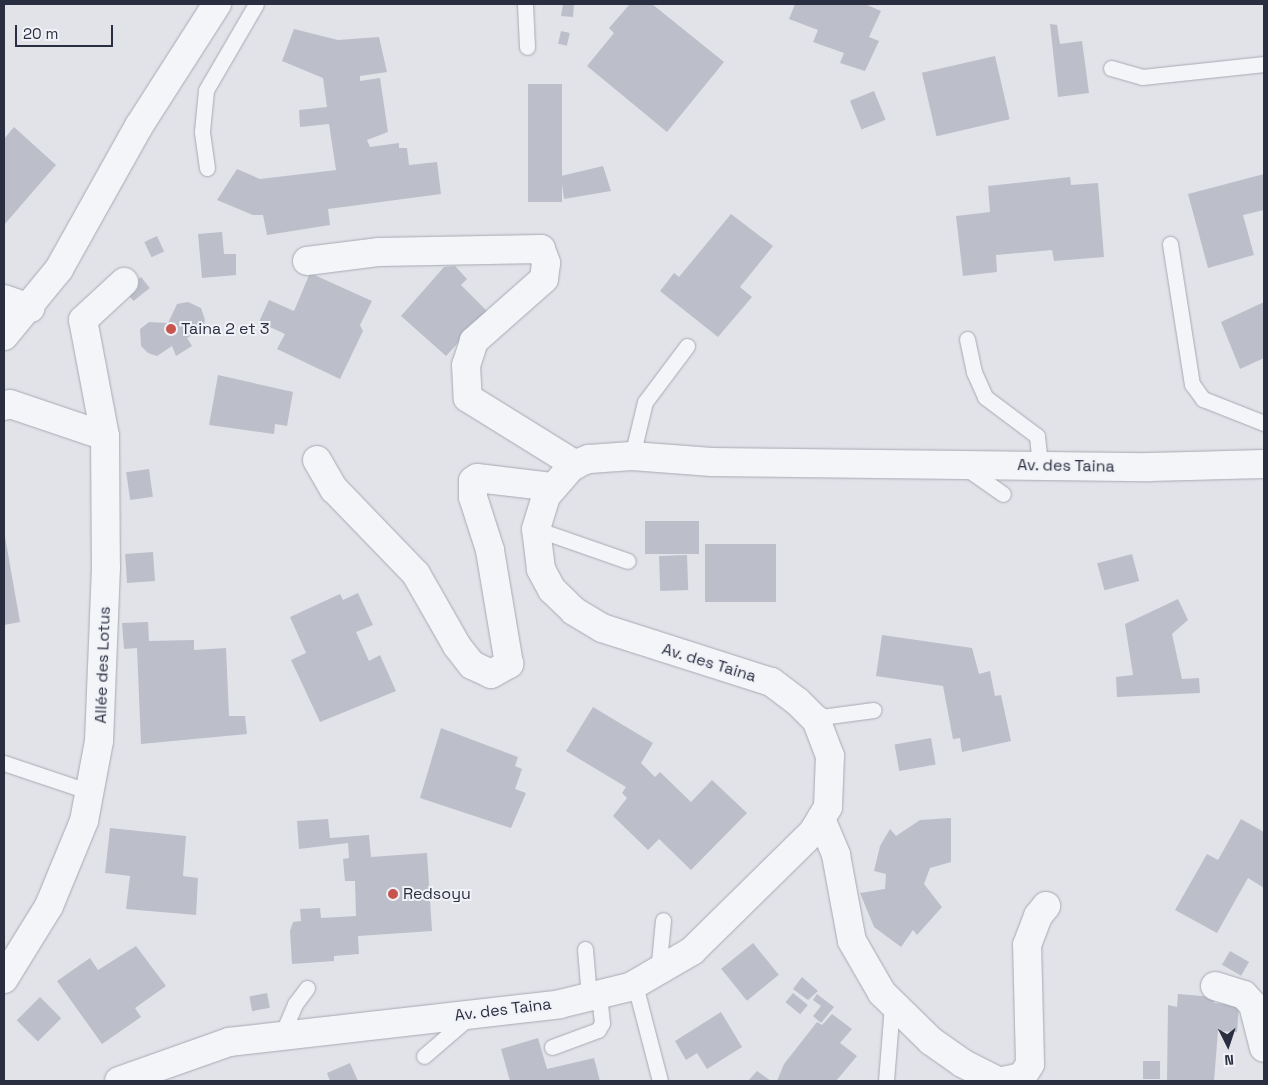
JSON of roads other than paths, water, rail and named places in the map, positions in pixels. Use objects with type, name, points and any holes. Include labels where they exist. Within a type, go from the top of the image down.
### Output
[{"type":"street","points":[[4,336],[30,308],[59,269],[139,126],[217,4]]},
{"type":"street","points":[[307,261],[379,252],[541,249],[546,263],[544,279],[474,341],[466,365],[468,398],[576,465]]},
{"type":"street","name":"Allée des Lotus","points":[[4,979],[49,906],[72,853],[90,792],[105,678],[105,436],[83,320],[124,282]]},
{"type":"street","points":[[4,299],[30,308]]},
{"type":"street","points":[[4,406],[10,404],[105,436]]},
{"type":"street","name":"Av. des Taina","points":[[119,1081],[229,1042],[288,1033],[472,1014],[594,996],[646,979],[692,951],[752,895],[813,832],[828,808],[830,756],[824,734],[814,718],[771,682],[602,628],[574,611],[552,590],[541,569],[536,529],[553,487],[576,465],[589,459],[632,456],[712,462],[1040,465],[1264,464]]},
{"type":"street","points":[[317,460],[334,489],[416,574],[457,646],[472,665],[491,674],[509,664],[490,550],[473,497],[473,481],[477,478],[553,487]]},
{"type":"street","points":[[821,819],[836,855],[852,941],[892,1004],[931,1041],[962,1063],[998,1081]]},
{"type":"street","points":[[1003,1081],[1022,1077],[1030,1064],[1027,945],[1038,916],[1046,906]]},
{"type":"street","points":[[1215,986],[1244,995],[1253,1005],[1264,1048]]},
{"type":"lane","points":[[207,168],[202,131],[206,90],[256,4]]},
{"type":"lane","points":[[525,4],[526,47]]},
{"type":"lane","points":[[1111,68],[1142,78],[1264,64]]},
{"type":"lane","points":[[1170,244],[1192,384],[1203,399],[1264,422]]},
{"type":"lane","points":[[967,339],[974,372],[985,397],[1037,436],[1040,465]]},
{"type":"lane","points":[[632,456],[645,402],[687,346]]},
{"type":"lane","points":[[961,464],[1003,494]]},
{"type":"lane","points":[[536,529],[628,561]]},
{"type":"lane","points":[[814,718],[874,710]]},
{"type":"lane","points":[[4,763],[90,792]]},
{"type":"lane","points":[[660,1081],[646,979],[664,920]]},
{"type":"lane","points":[[552,1047],[598,1030],[602,1023],[594,996],[586,949]]},
{"type":"lane","points":[[288,1033],[290,1017],[307,988]]},
{"type":"lane","points":[[886,1081],[892,1004]]},
{"type":"lane","points":[[424,1056],[472,1014]]},
{"type":"place","name":"Taina 2 et 3","points":[[171,329]]},
{"type":"place","name":"Redsoyu","points":[[393,894]]}]
